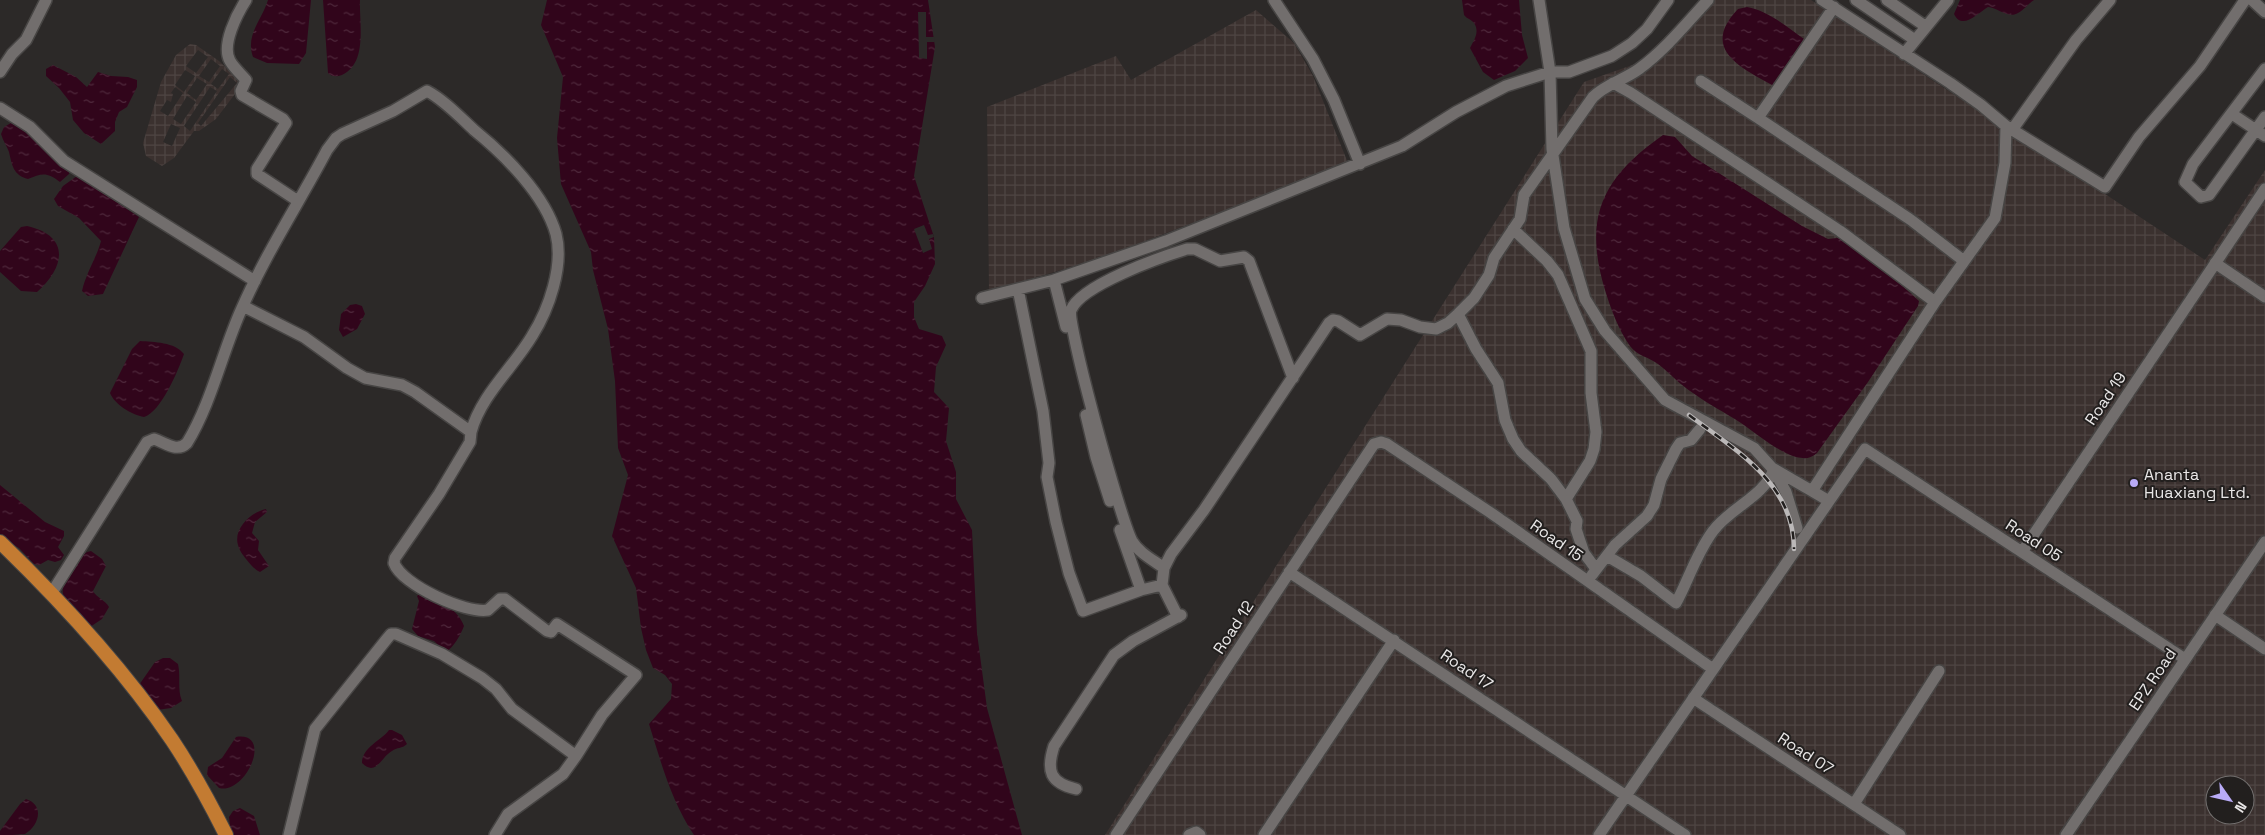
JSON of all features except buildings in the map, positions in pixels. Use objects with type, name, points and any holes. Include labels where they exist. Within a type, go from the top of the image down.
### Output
[{"type":"main road","points":[[0,542],[51,594],[122,674],[172,740],[226,835]]},
{"type":"street","points":[[0,72],[12,54],[26,40],[46,0]]},
{"type":"street","points":[[246,0],[235,19],[227,51],[230,60],[246,80],[242,88],[242,95],[285,121],[257,169],[257,174],[298,201]]},
{"type":"street","points":[[1274,0],[1318,67],[1334,100],[1360,164]]},
{"type":"street","points":[[1539,0],[1550,72],[1552,153],[1564,228],[1579,284],[1593,314],[1630,361],[1665,400],[1754,448],[1773,469],[1786,492],[1797,528]]},
{"type":"street","points":[[982,298],[1054,280],[1166,241],[1402,146],[1481,98],[1506,86],[1550,72],[1569,72],[1612,56],[1632,43],[1647,29],[1668,0]]},
{"type":"street","points":[[1076,790],[1062,786],[1054,778],[1050,769],[1049,759],[1054,746],[1114,655],[1145,634],[1179,616],[1162,585],[1164,568],[1171,554],[1204,510],[1333,320],[1338,321],[1360,335],[1387,319],[1401,320],[1420,327],[1436,328],[1448,323],[1485,283],[1494,258],[1522,213],[1524,194],[1600,89],[1639,70],[1657,54],[1708,0]]},
{"type":"street","points":[[1822,0],[1854,19],[1981,105],[2009,128],[2105,187],[2139,137],[2200,66],[2245,0]]},
{"type":"street","points":[[1887,0],[1925,26]]},
{"type":"street","points":[[1904,54],[1948,0]]},
{"type":"street","points":[[1812,491],[1935,302],[1995,218],[2009,128],[2110,0]]},
{"type":"street","points":[[2252,0],[2265,12]]},
{"type":"street","points":[[1854,19],[1863,2],[1915,40]]},
{"type":"street","points":[[1758,118],[1834,7]]},
{"type":"street","points":[[2265,69],[2192,164],[2185,182],[2201,196],[2207,197],[2261,133],[2265,117]]},
{"type":"street","points":[[1701,81],[1911,220],[1964,261]]},
{"type":"street","points":[[1613,84],[1631,93],[1840,231],[1935,302]]},
{"type":"street","points":[[51,594],[147,442],[154,439],[178,448],[183,448],[187,443],[208,398],[243,306],[272,247],[327,150],[336,138],[394,111],[428,91],[505,158],[530,187],[546,211],[556,234],[558,254],[552,292],[532,337],[481,409],[471,432],[470,442],[435,501],[395,558],[394,563],[404,577],[430,593],[472,610],[488,610],[500,599],[505,599],[540,627],[551,632],[557,624],[636,675],[602,716],[563,774],[508,814],[495,835]]},
{"type":"street","points":[[0,108],[30,127],[64,161],[255,281]]},
{"type":"street","points":[[2232,114],[2261,133]]},
{"type":"street","name":"Road 19","points":[[2022,552],[2265,189]]},
{"type":"street","points":[[1513,229],[1547,261],[1558,275],[1591,351],[1591,393],[1596,432],[1594,449],[1590,461],[1566,499]]},
{"type":"street","points":[[1164,568],[1138,549],[1132,540],[1120,506],[1090,400],[1070,311],[1092,289],[1134,269],[1187,249],[1195,249],[1220,261],[1244,256],[1250,262],[1293,378]]},
{"type":"street","points":[[2215,263],[2265,297]]},
{"type":"street","points":[[1054,280],[1096,457],[1141,590]]},
{"type":"street","points":[[1018,289],[1044,411],[1049,463],[1047,477],[1054,512],[1069,572],[1083,611],[1141,590],[1162,585]]},
{"type":"street","points":[[243,306],[304,336],[346,368],[365,378],[402,385],[415,392],[471,432]]},
{"type":"street","points":[[1458,314],[1476,349],[1498,384],[1505,420],[1513,438],[1521,451],[1551,479],[1566,499],[1578,521],[1576,529],[1584,553],[1596,569]]},
{"type":"street","points":[[1588,582],[1615,545],[1647,516],[1654,505],[1664,471],[1676,449],[1680,443],[1691,440],[1700,428]]},
{"type":"street","name":"Road 12","points":[[1116,835],[1374,444],[1380,442]]},
{"type":"street","name":"Road 15","points":[[1380,442],[1387,444],[1491,513],[1713,669]]},
{"type":"street","name":"Road 05","points":[[1829,501],[1865,449],[2185,659]]},
{"type":"street","points":[[1599,835],[1829,501],[1774,468],[1770,481],[1714,530],[1696,557],[1676,603],[1641,576],[1607,556]]},
{"type":"street","name":"EPZ Road","points":[[2070,834],[2185,659],[2265,542]]},
{"type":"street","name":"Road 17","points":[[1289,572],[1394,640],[1684,835]]},
{"type":"street","points":[[2215,616],[2265,649]]},
{"type":"street","points":[[289,835],[315,729],[331,706],[391,634],[414,641],[468,668],[496,689],[512,709],[576,756]]},
{"type":"street","points":[[1264,835],[1394,640]]},
{"type":"street","points":[[1854,804],[1939,671]]},
{"type":"street","name":"Road 07","points":[[1693,698],[1900,835]]},
{"type":"street","points":[[1189,835],[1196,832],[1200,835]]},
{"type":"shaded area","points":[[1703,0],[1811,0],[2205,260],[2265,170],[2265,835],[1105,835],[1584,82],[1638,63]]},
{"type":"shaded area","points":[[1256,10],[1294,43],[1313,76],[1348,163],[1099,259],[989,291],[987,107],[1116,56],[1131,80]]},
{"type":"shaded area","points":[[190,44],[196,45],[219,61],[240,81],[238,90],[216,119],[199,131],[194,131],[174,158],[162,166],[146,156],[143,143],[161,82],[176,55]],"holes":[[[198,50],[208,57],[196,73],[186,66]],[[211,59],[220,66],[209,82],[199,76]],[[222,69],[229,74],[218,89],[211,84]],[[185,70],[195,76],[184,92],[175,85]],[[230,77],[237,83],[201,126],[198,123]],[[197,78],[207,84],[196,100],[187,93]],[[175,87],[183,93],[168,116],[160,111],[167,100],[171,102],[173,94],[171,93]],[[210,87],[217,91],[190,131],[184,126]],[[187,96],[196,102],[181,124],[173,119]],[[171,124],[180,128],[172,146],[163,142]]]},
{"type":"water","points":[[268,0],[311,0],[306,53],[299,64],[267,63],[253,57],[251,42],[255,28]]},
{"type":"water","points":[[323,0],[360,0],[361,31],[359,52],[356,61],[350,69],[338,76],[328,73]]},
{"type":"water","points":[[547,0],[928,0],[935,47],[914,176],[934,237],[935,264],[925,286],[914,302],[914,317],[919,329],[942,336],[946,345],[936,367],[934,392],[949,408],[946,441],[956,472],[956,499],[972,530],[977,633],[987,708],[1022,835],[694,835],[686,822],[667,781],[649,724],[671,699],[672,684],[665,675],[653,668],[646,650],[641,628],[636,588],[612,536],[628,475],[618,448],[615,381],[608,329],[593,270],[591,252],[561,184],[557,138],[563,77],[541,25]]},
{"type":"water","points":[[1462,0],[1519,0],[1522,35],[1528,58],[1515,71],[1494,80],[1483,72],[1470,48],[1476,36],[1476,26],[1464,15]]},
{"type":"water","points":[[1960,0],[2034,0],[2015,15],[1988,7],[1970,19],[1961,21],[1954,14]]},
{"type":"water","points":[[1747,7],[1763,12],[1804,39],[1774,86],[1738,64],[1729,55],[1724,46],[1723,35],[1727,23],[1738,9]]},
{"type":"water","points":[[53,65],[76,77],[87,87],[98,72],[137,80],[137,87],[127,107],[119,112],[115,122],[115,131],[101,144],[84,133],[73,120],[70,102],[46,76],[46,69]]},
{"type":"water","points":[[11,123],[18,126],[70,169],[69,174],[60,182],[44,174],[28,179],[19,175],[14,169],[1,134],[4,127]]},
{"type":"water","points":[[1663,135],[1675,137],[1692,156],[1802,226],[1828,239],[1846,240],[1919,301],[1918,306],[1868,382],[1817,453],[1812,456],[1799,458],[1782,451],[1699,397],[1658,364],[1633,349],[1618,326],[1605,290],[1599,264],[1596,241],[1598,220],[1603,201],[1612,184],[1625,167]]},
{"type":"water","points":[[77,176],[139,217],[103,294],[88,296],[82,291],[101,241],[79,218],[58,206],[54,199],[63,186]]},
{"type":"water","points":[[27,226],[51,237],[57,245],[59,253],[58,263],[53,273],[37,292],[21,291],[0,272],[0,251],[21,227]]},
{"type":"water","points":[[350,305],[362,306],[365,314],[357,329],[343,337],[339,330],[341,314]]},
{"type":"water","points":[[140,341],[170,345],[184,354],[163,399],[150,414],[144,417],[124,408],[115,401],[110,393],[132,349]]},
{"type":"water","points":[[0,485],[45,522],[64,531],[64,536],[58,547],[64,555],[61,560],[55,562],[48,560],[39,565],[34,564],[19,548],[0,537]]},
{"type":"water","points":[[266,509],[267,512],[255,522],[252,533],[259,541],[258,550],[269,566],[260,572],[242,554],[237,539],[244,522],[249,517]]},
{"type":"water","points":[[91,551],[102,559],[106,566],[93,591],[109,607],[102,619],[90,627],[66,602],[63,588],[72,568],[87,552]]},
{"type":"water","points":[[421,593],[452,609],[461,619],[464,626],[454,644],[446,652],[434,641],[418,636],[412,629],[419,601],[417,596]]},
{"type":"water","points":[[163,658],[170,658],[178,664],[182,701],[171,708],[157,710],[139,685],[155,662]]},
{"type":"water","points":[[389,730],[402,735],[407,744],[392,751],[375,767],[367,767],[362,763],[365,753],[368,748]]},
{"type":"water","points":[[236,737],[247,738],[253,743],[252,763],[238,782],[229,788],[219,788],[207,775],[208,767],[222,758]]},
{"type":"water","points":[[26,799],[36,806],[38,811],[34,826],[25,834],[0,835],[0,831],[20,804]]},
{"type":"water","points":[[240,808],[254,816],[260,835],[231,835],[229,817],[233,811]]},
{"type":"pier","points":[[918,12],[926,12],[926,37],[934,37],[935,42],[927,42],[927,59],[919,58]]},
{"type":"pier","points":[[924,225],[928,235],[933,234],[934,237],[929,239],[932,249],[923,253],[914,229]]},
{"type":"railway","points":[[1689,415],[1742,455],[1759,470],[1773,487],[1784,505],[1791,526],[1794,549]]},
{"type":"place","name":"Ananta Huaxiang Ltd.","points":[[2134,483]]}]
